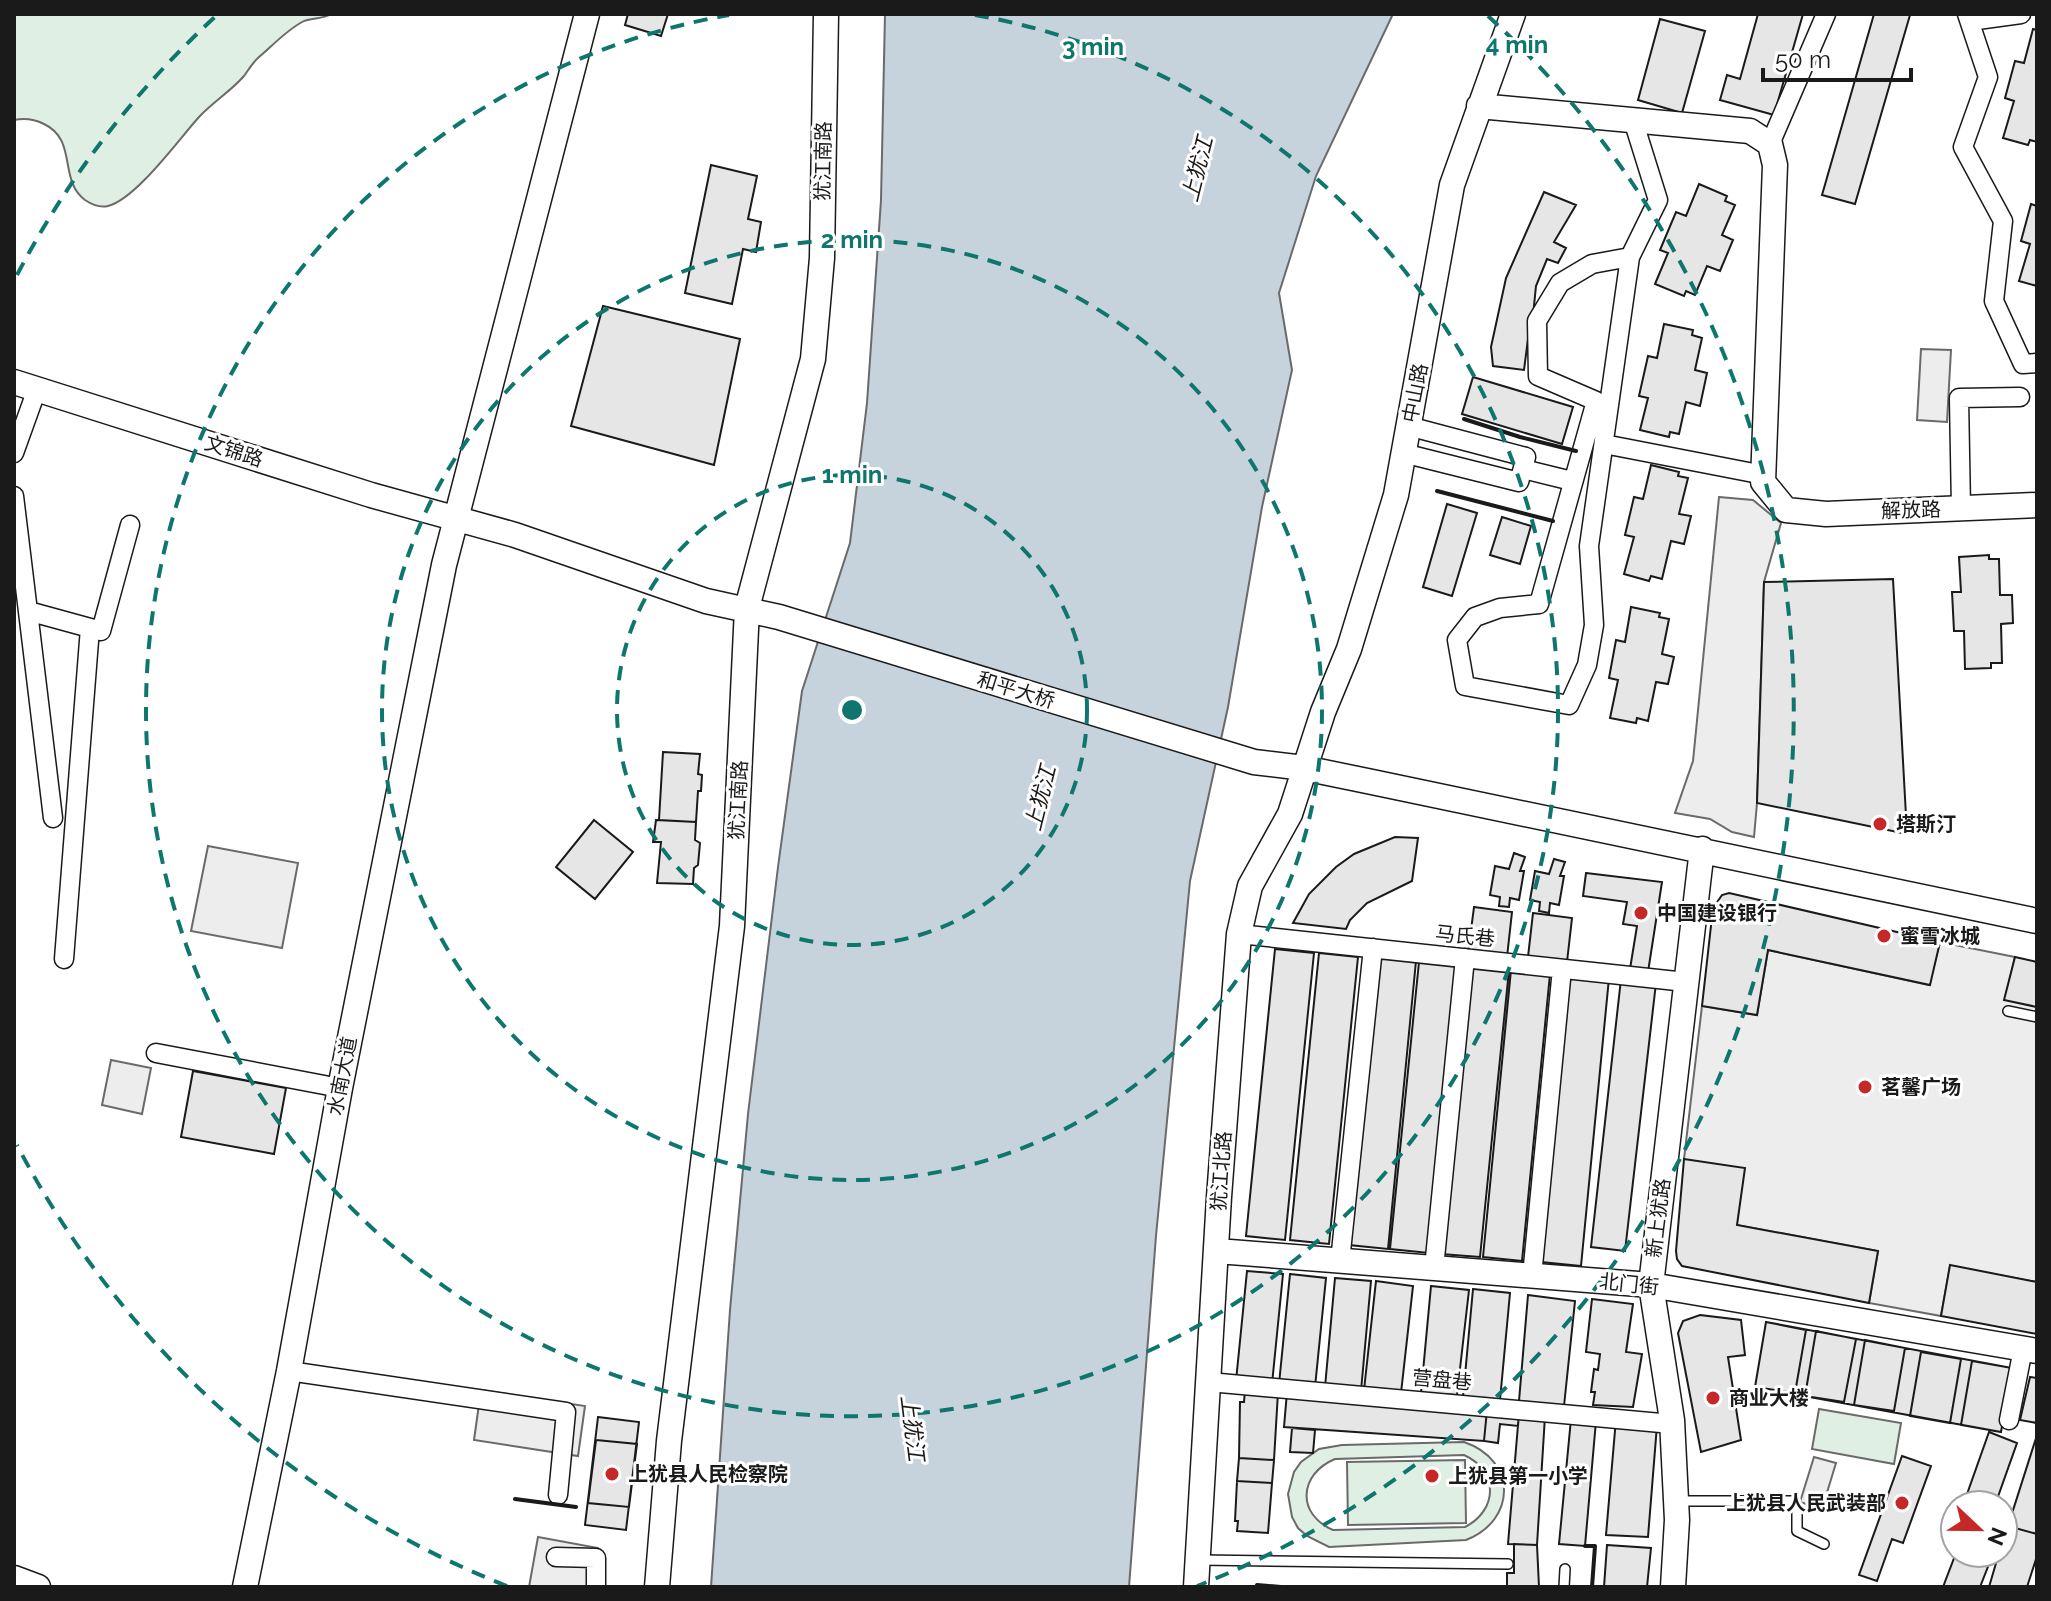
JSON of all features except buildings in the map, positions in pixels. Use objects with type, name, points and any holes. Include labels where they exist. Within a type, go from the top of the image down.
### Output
[{"type":"street","name":"水南大道","points":[[245,1587],[444,565],[587,14]]},
{"type":"street","name":"中山路","points":[[1304,768],[1349,649],[1396,495],[1452,185],[1513,14]]},
{"type":"street","points":[[1604,444],[1764,475],[1775,165],[1770,144],[1826,14]]},
{"type":"street","points":[[2021,14],[1968,18],[1988,77],[1963,147],[2003,221],[1994,301],[2023,364],[2037,363]]},
{"type":"street","name":"犹江南路","points":[[657,1587],[669,1441],[732,926],[747,608],[813,359],[822,258],[827,15]]},
{"type":"street","points":[[1479,106],[1750,131],[1770,144]]},
{"type":"street","points":[[1630,257],[1592,264],[1560,283],[1537,321],[1538,376],[1596,401],[1539,604],[1500,608],[1475,617],[1457,640],[1465,686],[1569,705],[1587,665],[1594,625],[1589,546],[1630,257],[1658,200],[1633,120]]},
{"type":"street","name":"文锦路","points":[[25,385],[371,495],[515,535],[706,601],[747,608]]},
{"type":"street","points":[[14,453],[25,385]]},
{"type":"street","points":[[1961,509],[1959,398],[2020,397]]},
{"type":"street","points":[[1403,453],[1519,482],[1526,457],[1408,426]]},
{"type":"street","points":[[1523,469],[1572,481]]},
{"type":"street","name":"解放路","points":[[1764,475],[1763,482],[1786,510],[1826,514],[2037,505]]},
{"type":"street","points":[[14,496],[53,818]]},
{"type":"street","points":[[28,611],[101,631],[130,525]]},
{"type":"street","name":"和平大桥","points":[[747,608],[1254,762],[1304,768],[2037,921]]},
{"type":"street","points":[[64,959],[90,628]]},
{"type":"street","name":"犹江北路","points":[[1196,1587],[1239,934],[1250,886],[1290,814],[1304,768]]},
{"type":"street","name":"新上犹路","points":[[1673,1587],[1676,1501],[1672,1424],[1651,1285],[1702,849]]},
{"type":"street","name":"马氏巷","points":[[1239,934],[1686,982]]},
{"type":"street","points":[[1340,1261],[1373,948]]},
{"type":"street","points":[[1434,1268],[1465,958]]},
{"type":"street","points":[[1532,1276],[1562,969]]},
{"type":"street","points":[[156,1053],[340,1088]]},
{"type":"street","name":"北门街","points":[[1217,1251],[1651,1285],[2030,1350]]},
{"type":"street","points":[[2009,1420],[2030,1350]]},
{"type":"street","points":[[289,1371],[566,1412],[558,1495]]},
{"type":"street","name":"营盘巷","points":[[1209,1382],[1672,1424]]},
{"type":"street","points":[[556,1557],[596,1558],[596,1587]]},
{"type":"street","points":[[14,1578],[38,1587]]},
{"type":"lane","points":[[2008,1011],[2037,1017]]},
{"type":"lane","points":[[1676,1501],[1793,1501],[1797,1506],[1797,1531],[1824,1544]]},
{"type":"lane","points":[[1198,1560],[1508,1564]]},
{"type":"lane","points":[[1564,1587],[1565,1569]]},
{"type":"green space","points":[[14,14],[331,14],[305,20],[285,34],[199,117],[144,181],[119,201],[99,206],[85,200],[77,192],[65,150],[54,131],[36,121],[14,120]]},
{"type":"green space","points":[[1819,1409],[1901,1423],[1894,1464],[1812,1449]]},
{"type":"green space","points":[[1464,1442],[1494,1462],[1504,1490],[1502,1505],[1495,1519],[1483,1531],[1466,1540],[1329,1547],[1298,1528],[1292,1517],[1288,1494],[1294,1472],[1301,1462],[1319,1449],[1342,1445]],"holes":[[[1464,1455],[1484,1471],[1490,1491],[1484,1511],[1465,1527],[1333,1530],[1321,1523],[1308,1504],[1307,1494],[1314,1474],[1335,1459]]]},
{"type":"green space","points":[[1465,1460],[1466,1523],[1348,1525],[1347,1462]]},
{"type":"shaded area","points":[[1921,349],[1951,350],[1947,422],[1917,420]]},
{"type":"shaded area","points":[[1719,497],[1753,500],[1781,523],[1764,582],[1754,837],[1732,832],[1710,819],[1675,813],[1693,761]]},
{"type":"shaded area","points":[[208,846],[298,863],[282,948],[191,931]]},
{"type":"shaded area","name":"茗馨广场","points":[[1940,942],[2015,957],[2005,999],[2037,1007],[2037,1282],[1950,1266],[1941,1316],[1869,1303],[1878,1251],[1737,1225],[1684,1159],[1702,1006],[1757,1015],[1768,950],[1929,985]]},
{"type":"shaded area","points":[[111,1060],[151,1068],[142,1114],[102,1105]]},
{"type":"shaded area","points":[[481,1390],[585,1406],[578,1456],[474,1440]]},
{"type":"shaded area","points":[[1814,1457],[1836,1463],[1822,1509],[1800,1502]]},
{"type":"shaded area","points":[[538,1537],[598,1548],[596,1587],[529,1587]]},
{"type":"water","name":"上犹江","points":[[885,14],[1393,14],[1316,176],[1279,293],[1292,370],[1262,507],[1228,707],[1190,881],[1156,1236],[1129,1587],[711,1587],[730,1310],[748,1114],[778,867],[802,691],[850,543],[867,403],[881,200]]},
{"type":"wall","points":[[1464,419],[1576,451]]},
{"type":"wall","points":[[1437,491],[1553,521]]},
{"type":"wall","points":[[515,1499],[576,1507]]},
{"type":"wall","points":[[1585,1546],[1595,1546],[1592,1587]]},
{"type":"wall","points":[[1257,1585],[1281,1587]]},
{"type":"place","name":"塔斯汀","points":[[1880,824]]},
{"type":"place","name":"中国建设银行","points":[[1641,913]]},
{"type":"place","name":"蜜雪冰城","points":[[1884,936]]},
{"type":"place","name":"茗馨广场","points":[[1865,1087]]},
{"type":"place","name":"商业大楼","points":[[1713,1398]]},
{"type":"place","name":"上犹县人民检察院","points":[[612,1474]]},
{"type":"place","name":"上犹县第一小学","points":[[1432,1476]]},
{"type":"place","name":"上犹县人民武装部","points":[[1902,1503]]}]
